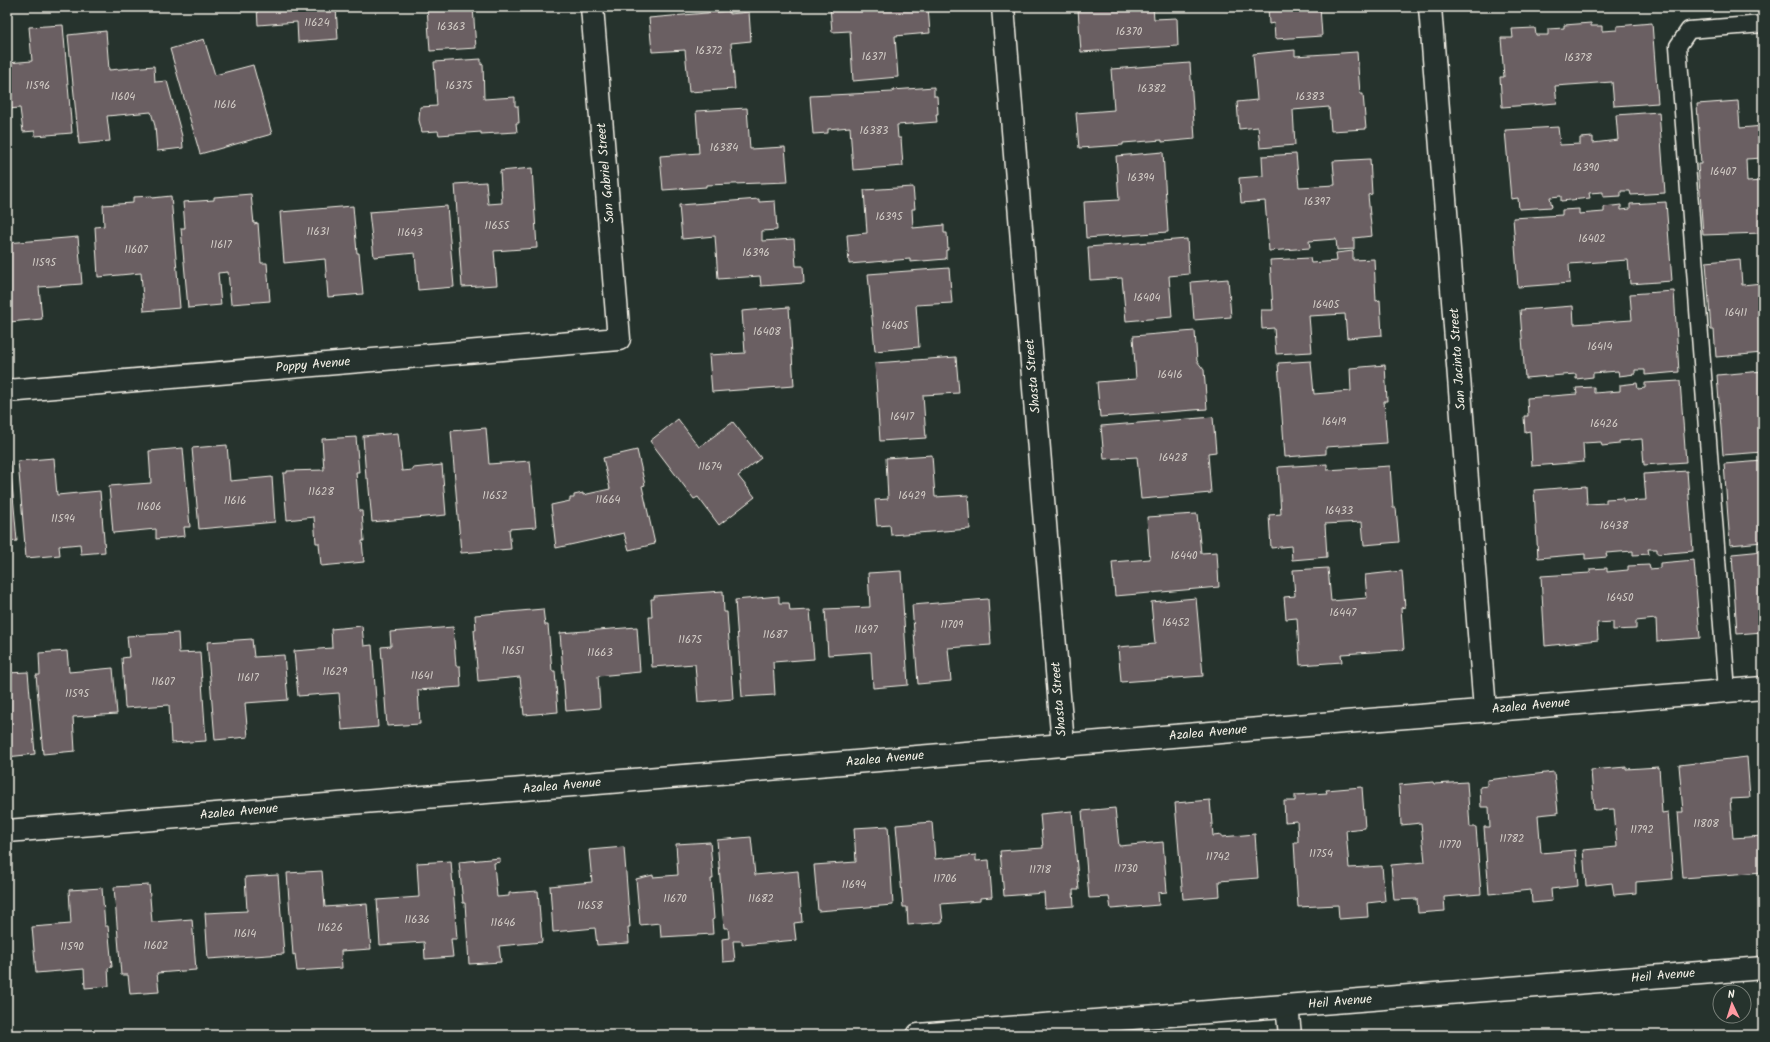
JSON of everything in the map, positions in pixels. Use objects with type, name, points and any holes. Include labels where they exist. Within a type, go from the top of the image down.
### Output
[{"type":"street","name":"San Gabriel Street","points":[[592,7],[619,340]]},
{"type":"street","name":"Shasta Street","points":[[1003,7],[1063,745]]},
{"type":"street","name":"San Jacinto Street","points":[[1430,7],[1485,710]]},
{"type":"street","name":"Poppy Avenue","points":[[7,391],[619,340]]},
{"type":"street","name":"Azalea Avenue","points":[[7,831],[1763,688]]},
{"type":"street","name":"Heil Avenue","points":[[918,1035],[1763,968]]},
{"type":"street","points":[[1287,1006],[1290,1035]]},
{"type":"lane","points":[[1727,690],[1678,46],[1689,30],[1763,24]]},
{"type":"building","points":[[257,7],[336,7],[338,39],[298,42],[297,22],[258,25]]},
{"type":"building","points":[[427,7],[473,7],[476,48],[430,51]]},
{"type":"building","points":[[648,7],[696,7],[648,11]]},
{"type":"building","points":[[830,7],[928,7],[930,33],[895,36],[898,77],[853,81],[850,31],[832,32]]},
{"type":"building","points":[[1069,7],[1153,7],[1154,19],[1177,18],[1178,46],[1081,52],[1078,9],[1069,9]]},
{"type":"building","points":[[1268,7],[1320,7],[1322,36],[1275,39],[1274,23],[1269,24]]},
{"type":"building","points":[[729,11],[729,14],[749,12],[751,41],[731,43],[735,89],[689,92],[685,50],[652,52],[649,18]]},
{"type":"building","points":[[1591,23],[1591,26],[1602,26],[1602,31],[1617,30],[1617,26],[1652,23],[1658,103],[1614,106],[1612,82],[1555,86],[1557,103],[1502,107],[1500,77],[1504,77],[1501,38],[1513,38],[1512,29],[1535,28],[1536,35],[1548,35],[1548,29],[1564,28],[1564,25]]},
{"type":"building","points":[[63,25],[72,133],[35,136],[35,131],[23,132],[20,108],[7,109],[7,63],[32,61],[29,27]]},
{"type":"building","points":[[106,31],[109,70],[154,66],[155,82],[167,81],[182,136],[183,148],[157,151],[155,126],[151,112],[107,116],[110,141],[79,144],[68,35]]},
{"type":"building","points":[[204,39],[215,75],[253,65],[272,134],[200,154],[170,49]]},
{"type":"building","points":[[1295,50],[1295,56],[1357,52],[1360,94],[1363,94],[1366,129],[1331,131],[1329,107],[1293,110],[1295,145],[1260,148],[1258,127],[1239,129],[1237,102],[1257,100],[1253,54]]},
{"type":"building","points":[[481,59],[481,65],[483,64],[484,99],[515,97],[515,106],[518,106],[519,123],[516,123],[517,132],[481,134],[481,132],[439,135],[438,131],[422,132],[419,120],[420,107],[437,106],[434,62]]},
{"type":"building","points":[[1190,63],[1195,139],[1123,143],[1123,145],[1079,148],[1076,113],[1114,110],[1111,69]]},
{"type":"building","points":[[934,87],[934,96],[937,96],[937,122],[897,125],[898,138],[901,138],[903,166],[853,170],[850,127],[828,129],[828,133],[813,134],[810,96],[893,92],[893,90]]},
{"type":"building","points":[[1738,101],[1740,128],[1763,126],[1763,158],[1746,159],[1747,182],[1763,181],[1763,233],[1703,235],[1698,164],[1701,164],[1697,104]]},
{"type":"building","points":[[747,108],[750,149],[785,147],[788,182],[706,185],[706,187],[663,190],[660,156],[699,153],[696,111]]},
{"type":"building","points":[[1659,112],[1665,193],[1631,195],[1630,191],[1621,191],[1621,196],[1603,197],[1603,192],[1589,193],[1590,198],[1561,201],[1561,196],[1550,197],[1552,207],[1519,209],[1518,198],[1511,199],[1505,130],[1558,127],[1560,145],[1580,144],[1580,138],[1593,137],[1593,143],[1618,140],[1616,115]]},
{"type":"building","points":[[1163,152],[1168,232],[1086,238],[1084,202],[1119,200],[1116,156]]},
{"type":"building","points":[[1296,154],[1299,187],[1335,185],[1333,161],[1370,159],[1372,194],[1368,195],[1372,236],[1354,238],[1354,249],[1337,250],[1336,239],[1309,241],[1310,248],[1269,251],[1265,201],[1241,203],[1239,178],[1263,176],[1262,156]]},
{"type":"building","points":[[532,168],[537,248],[494,251],[497,285],[462,287],[455,184],[486,182],[488,204],[502,203],[500,171]]},
{"type":"building","points":[[913,187],[915,209],[912,209],[913,228],[944,225],[944,233],[947,233],[948,250],[946,250],[946,259],[910,262],[910,259],[849,264],[847,235],[867,233],[864,190]]},
{"type":"building","points":[[251,194],[254,224],[258,223],[261,263],[267,263],[270,301],[231,304],[228,272],[218,273],[221,305],[188,308],[181,228],[185,228],[183,202],[214,200],[214,197]]},
{"type":"building","points":[[152,196],[152,198],[171,196],[180,308],[144,311],[141,273],[98,277],[95,227],[104,226],[103,205],[133,203],[133,197]]},
{"type":"building","points":[[759,199],[759,202],[775,201],[777,230],[762,231],[762,241],[794,239],[796,266],[803,266],[804,283],[761,286],[760,276],[718,279],[715,236],[682,239],[679,205]]},
{"type":"building","points":[[1666,202],[1672,281],[1630,284],[1628,260],[1569,264],[1570,283],[1518,287],[1513,218],[1562,215],[1562,210],[1579,209],[1579,214],[1604,212],[1604,207],[1621,205],[1621,210],[1630,209],[1630,204]]},
{"type":"building","points":[[353,206],[357,253],[359,253],[363,294],[328,297],[325,259],[284,263],[280,212]]},
{"type":"building","points":[[447,206],[454,287],[418,290],[415,253],[374,257],[369,212]]},
{"type":"building","points":[[78,237],[82,284],[39,287],[42,319],[9,322],[7,299],[7,243]]},
{"type":"building","points":[[1187,239],[1189,274],[1169,276],[1172,317],[1126,321],[1122,278],[1090,280],[1088,247]]},
{"type":"building","points":[[1353,251],[1353,260],[1374,259],[1376,301],[1380,300],[1382,335],[1347,338],[1345,314],[1309,316],[1312,352],[1276,354],[1274,328],[1262,329],[1261,310],[1273,310],[1270,260],[1310,258],[1311,263],[1337,261],[1336,253]]},
{"type":"building","points":[[1740,259],[1742,285],[1762,283],[1763,353],[1716,357],[1714,330],[1711,330],[1706,262]]},
{"type":"building","points":[[949,268],[952,303],[916,305],[919,347],[875,351],[868,274]]},
{"type":"building","points":[[1228,279],[1231,317],[1194,320],[1191,282]]},
{"type":"building","points":[[1674,291],[1679,372],[1645,375],[1645,370],[1635,370],[1635,374],[1619,376],[1618,371],[1593,373],[1593,377],[1576,379],[1576,374],[1525,378],[1520,310],[1573,306],[1574,324],[1632,320],[1630,294]]},
{"type":"building","points":[[789,307],[794,386],[712,392],[709,355],[745,353],[742,311]]},
{"type":"building","points":[[1195,331],[1197,361],[1204,370],[1207,409],[1100,417],[1097,382],[1136,379],[1133,336]]},
{"type":"building","points":[[956,357],[959,393],[923,395],[926,438],[880,441],[875,363]]},
{"type":"building","points":[[1311,361],[1314,394],[1351,391],[1350,368],[1385,365],[1387,401],[1384,401],[1387,443],[1326,447],[1326,454],[1285,457],[1278,363]]},
{"type":"building","points":[[1763,371],[1763,452],[1723,455],[1717,375]]},
{"type":"building","points":[[1680,381],[1686,462],[1644,465],[1642,439],[1619,441],[1619,444],[1602,446],[1601,442],[1583,443],[1584,462],[1532,466],[1530,431],[1525,432],[1524,416],[1528,416],[1527,398],[1577,394],[1576,388],[1594,387],[1594,393],[1620,391],[1620,385],[1637,383],[1638,389],[1645,388],[1645,383]]},
{"type":"building","points":[[1213,417],[1216,452],[1208,453],[1211,493],[1141,499],[1137,457],[1104,459],[1101,426]]},
{"type":"building","points":[[678,419],[699,447],[733,422],[761,458],[738,476],[755,497],[719,525],[698,497],[694,499],[650,441]]},
{"type":"building","points":[[486,428],[489,464],[530,461],[536,527],[509,529],[511,549],[461,553],[451,431]]},
{"type":"building","points":[[398,433],[402,471],[413,470],[413,468],[442,465],[446,515],[372,522],[368,478],[366,478],[363,436]]},
{"type":"building","points":[[356,437],[359,472],[356,472],[359,511],[362,511],[364,562],[321,566],[319,543],[316,543],[314,517],[287,520],[283,473],[287,473],[287,471],[324,470],[322,439]]},
{"type":"building","points":[[227,445],[230,481],[272,477],[275,522],[199,529],[192,448]]},
{"type":"building","points":[[183,448],[190,527],[184,527],[185,536],[156,539],[156,529],[113,533],[109,486],[151,483],[149,451]]},
{"type":"building","points":[[637,450],[645,485],[642,486],[655,544],[629,550],[624,533],[556,548],[551,505],[570,501],[570,498],[574,498],[574,495],[583,493],[583,495],[610,489],[603,458]]},
{"type":"building","points":[[932,455],[935,497],[968,495],[970,529],[891,535],[890,525],[877,526],[875,500],[888,499],[886,458]]},
{"type":"building","points":[[54,458],[57,495],[100,491],[105,552],[81,554],[80,544],[59,546],[60,555],[26,558],[18,461]]},
{"type":"building","points":[[10,461],[17,541],[7,542],[7,462]]},
{"type":"building","points":[[1763,461],[1763,542],[1730,545],[1724,464]]},
{"type":"building","points":[[1327,464],[1327,470],[1390,466],[1393,508],[1396,508],[1399,542],[1364,545],[1362,522],[1325,524],[1327,557],[1292,560],[1291,546],[1271,548],[1269,515],[1281,514],[1278,467]]},
{"type":"building","points":[[1687,471],[1693,551],[1657,554],[1657,549],[1648,549],[1649,554],[1633,555],[1633,551],[1606,553],[1607,557],[1585,559],[1585,554],[1538,558],[1534,490],[1586,486],[1587,504],[1606,503],[1606,499],[1623,498],[1623,501],[1646,500],[1644,474]]},
{"type":"building","points":[[1197,514],[1201,553],[1217,552],[1219,587],[1115,596],[1112,562],[1150,559],[1147,517]]},
{"type":"building","points":[[1763,551],[1763,632],[1737,634],[1732,554]]},
{"type":"building","points":[[1694,560],[1700,638],[1657,641],[1656,619],[1636,621],[1636,629],[1613,630],[1613,622],[1597,623],[1598,640],[1545,646],[1541,576],[1590,573],[1590,569],[1607,568],[1607,572],[1628,570],[1628,566],[1649,565],[1650,569],[1660,568],[1660,563]]},
{"type":"building","points":[[1328,568],[1331,601],[1367,598],[1365,575],[1402,571],[1405,607],[1401,608],[1404,650],[1341,654],[1342,662],[1300,665],[1297,618],[1286,619],[1284,597],[1295,596],[1293,570]]},
{"type":"building","points":[[901,571],[908,685],[873,688],[871,652],[828,655],[825,609],[870,607],[868,573]]},
{"type":"building","points":[[723,591],[724,612],[727,612],[733,699],[698,702],[695,664],[652,667],[649,617],[652,617],[651,599],[654,599],[654,596]]},
{"type":"building","points":[[779,596],[779,603],[789,603],[790,611],[810,610],[814,659],[773,662],[775,695],[742,697],[735,600]]},
{"type":"building","points":[[1196,598],[1203,676],[1121,682],[1118,647],[1155,644],[1151,602]]},
{"type":"building","points":[[988,599],[991,645],[948,648],[951,681],[918,684],[912,605]]},
{"type":"building","points":[[543,609],[545,625],[548,625],[552,671],[555,671],[558,712],[524,715],[520,677],[478,681],[474,630],[476,630],[475,615]]},
{"type":"building","points":[[362,626],[364,646],[372,645],[378,727],[342,730],[339,693],[298,696],[294,651],[332,648],[331,629]]},
{"type":"building","points":[[453,627],[456,666],[460,666],[461,687],[418,690],[420,724],[387,726],[381,647],[391,646],[390,632]]},
{"type":"building","points":[[637,627],[640,672],[598,676],[600,708],[566,711],[560,633]]},
{"type":"building","points":[[178,633],[179,653],[200,652],[206,741],[171,743],[169,705],[125,708],[122,658],[129,657],[127,636]]},
{"type":"building","points":[[252,639],[254,657],[284,655],[288,700],[245,703],[248,737],[215,740],[207,642]]},
{"type":"building","points":[[67,651],[69,672],[113,668],[117,714],[73,717],[75,751],[43,754],[36,675],[40,675],[39,653]]},
{"type":"building","points":[[28,672],[35,754],[7,757],[7,673]]},
{"type":"building","points":[[1747,757],[1750,798],[1730,799],[1733,838],[1763,836],[1763,872],[1683,878],[1678,812],[1683,812],[1679,765]]},
{"type":"building","points":[[1626,767],[1626,769],[1659,767],[1662,813],[1668,812],[1673,879],[1636,882],[1636,893],[1614,895],[1612,883],[1586,886],[1583,850],[1617,847],[1614,809],[1594,810],[1591,770]]},
{"type":"building","points":[[1554,772],[1558,813],[1538,815],[1541,853],[1575,850],[1578,886],[1551,889],[1552,901],[1532,903],[1531,890],[1489,894],[1484,827],[1490,827],[1489,807],[1481,807],[1480,787],[1487,786],[1487,780]]},
{"type":"building","points":[[1433,782],[1434,784],[1467,782],[1470,827],[1476,827],[1481,894],[1444,897],[1445,911],[1418,913],[1417,899],[1394,900],[1391,865],[1425,862],[1421,823],[1401,825],[1399,785]]},
{"type":"building","points":[[1362,787],[1365,828],[1346,830],[1349,868],[1382,866],[1385,901],[1367,903],[1368,917],[1339,919],[1338,905],[1298,907],[1294,842],[1298,842],[1297,821],[1285,822],[1284,801],[1295,801],[1295,795],[1327,793],[1326,790]]},
{"type":"building","points":[[1210,800],[1213,836],[1222,835],[1222,837],[1255,834],[1258,878],[1219,881],[1220,896],[1183,899],[1175,803]]},
{"type":"building","points":[[1115,808],[1119,846],[1163,842],[1167,892],[1158,893],[1159,905],[1111,909],[1109,897],[1089,898],[1082,811]]},
{"type":"building","points":[[1072,811],[1079,890],[1073,890],[1074,906],[1045,908],[1044,893],[1004,896],[1000,851],[1043,848],[1040,814]]},
{"type":"building","points":[[932,822],[935,859],[976,855],[976,861],[989,860],[992,897],[980,898],[980,901],[941,904],[943,922],[908,925],[907,907],[903,907],[896,825]]},
{"type":"building","points":[[888,826],[893,905],[818,911],[814,865],[856,862],[854,828]]},
{"type":"building","points":[[751,837],[755,875],[798,871],[802,922],[794,923],[796,940],[742,945],[742,941],[733,941],[735,961],[723,962],[722,939],[729,938],[728,928],[724,928],[717,840]]},
{"type":"building","points":[[710,842],[713,879],[711,879],[714,919],[712,920],[713,934],[661,937],[660,923],[640,925],[636,879],[653,875],[653,877],[678,875],[676,844]]},
{"type":"building","points":[[624,847],[630,927],[628,927],[629,943],[597,945],[595,928],[553,932],[550,886],[592,882],[589,850]]},
{"type":"building","points":[[500,858],[500,862],[494,863],[497,897],[509,896],[509,893],[538,891],[542,942],[499,946],[501,962],[469,964],[465,903],[463,903],[459,862]]},
{"type":"building","points":[[451,861],[457,939],[451,939],[453,957],[425,959],[424,942],[380,945],[377,900],[419,897],[417,863]]},
{"type":"building","points":[[322,871],[325,907],[367,904],[371,949],[341,951],[342,968],[297,971],[295,954],[293,955],[287,873]]},
{"type":"building","points":[[278,875],[284,954],[208,959],[205,913],[247,911],[245,877]]},
{"type":"building","points":[[149,885],[152,922],[192,919],[196,970],[157,973],[159,992],[130,994],[128,975],[121,975],[114,887]]},
{"type":"building","points":[[102,888],[105,926],[108,926],[112,967],[108,968],[109,986],[85,988],[84,969],[36,973],[32,927],[71,924],[69,890]]}]
